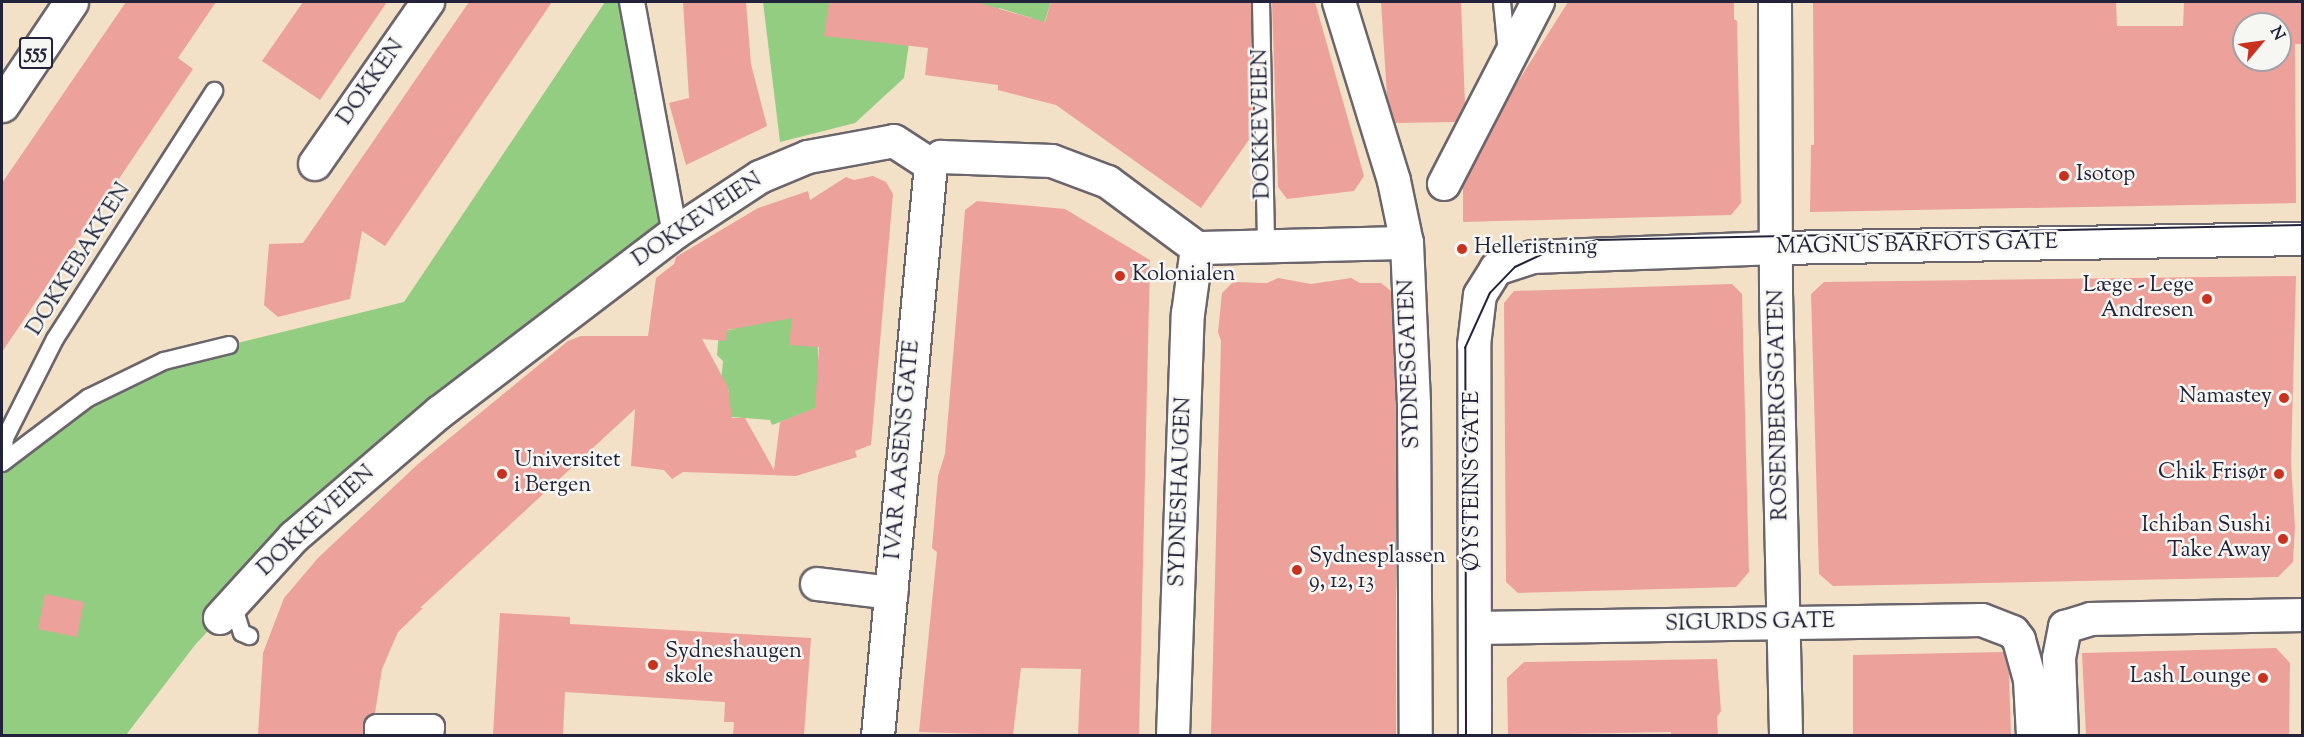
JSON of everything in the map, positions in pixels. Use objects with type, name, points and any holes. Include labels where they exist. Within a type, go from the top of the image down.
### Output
[{"type":"highway","name":"555","points":[[2,105],[71,2]]},
{"type":"street","name":"DOKKEN","points":[[315,164],[428,2]]},
{"type":"street","points":[[632,2],[675,233]]},
{"type":"street","name":"SYDNESGATEN","points":[[1339,2],[1394,181],[1407,243],[1414,405],[1416,735]]},
{"type":"street","points":[[1444,184],[1538,2]]},
{"type":"street","name":"ROSENBERGSGATEN","points":[[1775,2],[1786,735]]},
{"type":"street","name":"DOKKEVEIEN","points":[[226,611],[294,537],[440,412],[675,233],[760,177],[808,157],[894,141],[931,165]]},
{"type":"street","points":[[931,165],[941,157],[1052,161],[1108,182],[1197,248],[1407,243]]},
{"type":"street","name":"IVAR AASENS GATE","points":[[878,735],[931,165]]},
{"type":"street","name":"MAGNUS BARFOTS GATE","points":[[1532,257],[1777,248],[2302,239]]},
{"type":"street","name":"SYDNESHAUGEN","points":[[1173,735],[1188,314],[1197,248]]},
{"type":"street","name":"ØYSTEINS GATE","points":[[1475,735],[1475,321],[1480,295],[1496,269],[1532,257]]},
{"type":"street","points":[[817,584],[891,593]]},
{"type":"street","points":[[2062,735],[2059,658],[2065,627],[2091,619],[2302,615]]},
{"type":"street","name":"SIGURDS GATE","points":[[1475,628],[1982,620],[2013,632],[2019,640],[2030,680],[2033,735]]},
{"type":"street","points":[[377,735],[377,727],[432,727],[431,735]]},
{"type":"lane","name":"DOKKEVEIEN","points":[[1261,2],[1266,246]]},
{"type":"lane","points":[[1502,2],[1508,64]]},
{"type":"lane","name":"DOKKEBAKKEN","points":[[2,461],[5,438],[55,339],[214,91]]},
{"type":"lane","name":"DOKKEBAKKEN","points":[[2,461],[88,398],[164,361],[229,345]]},
{"type":"lane","points":[[226,611],[242,633],[249,636]]},
{"type":"green space","points":[[605,2],[632,2],[675,233],[277,556],[195,645],[126,735],[2,735],[2,463],[88,398],[164,361],[404,302]]},
{"type":"green space","points":[[763,2],[915,2],[904,78],[855,123],[780,142]]},
{"type":"green space","points":[[978,2],[1051,2],[1037,45],[1032,18],[999,8],[995,32]]},
{"type":"green space","points":[[816,251],[819,407],[772,425],[770,420],[719,416],[729,391],[721,381],[723,361],[717,355],[719,332],[734,329],[737,321]]},
{"type":"building","points":[[126,2],[216,2],[178,58],[193,69],[2,352],[2,183]]},
{"type":"building","points":[[303,2],[387,2],[320,100],[262,61]]},
{"type":"building","points":[[469,2],[552,2],[385,246],[362,231],[350,299],[278,317],[264,305],[269,244],[303,243]]},
{"type":"building","points":[[683,2],[746,2],[751,64],[767,126],[686,165],[669,103],[689,98]]},
{"type":"building","points":[[829,2],[976,2],[1045,22],[1051,2],[1251,2],[1253,134],[1201,208],[1056,105],[998,90],[998,85],[925,75],[928,48],[824,36]]},
{"type":"building","points":[[1272,2],[1315,2],[1364,176],[1354,191],[1287,199],[1278,187]]},
{"type":"building","points":[[1381,2],[1461,2],[1465,104],[1456,122],[1395,123],[1387,97]]},
{"type":"building","points":[[1568,2],[1734,2],[1734,19],[1737,21],[1741,203],[1731,215],[1463,222],[1463,187],[1509,96]]},
{"type":"building","points":[[1813,2],[2116,2],[2117,26],[2183,26],[2184,2],[2302,2],[2302,44],[2295,44],[2296,203],[1810,212],[1811,145],[1814,145]]},
{"type":"building","points":[[873,176],[886,182],[893,194],[871,445],[855,451],[857,457],[796,476],[683,472],[672,479],[664,470],[631,466],[635,409],[420,608],[423,608],[398,632],[382,669],[375,713],[364,720],[363,735],[258,735],[263,653],[284,598],[318,558],[418,464],[568,341],[581,336],[648,336],[656,278],[674,264],[676,257],[758,208],[808,191],[810,200],[846,177],[854,180]],"holes":[[[792,318],[789,345],[819,347],[815,408],[780,422],[774,470],[745,418],[732,418],[728,387],[702,339],[726,341],[727,330]]]},
{"type":"building","points":[[977,201],[1065,209],[1150,260],[1139,735],[1078,735],[1081,669],[1021,668],[1013,735],[919,732],[937,552],[932,548],[938,476],[945,454],[965,210]]},
{"type":"building","points":[[2296,276],[2291,462],[2295,527],[2293,562],[2278,577],[1833,586],[1819,574],[1811,294],[1824,282]]},
{"type":"building","name":"Sydnesplassen 9, 12, 13","points":[[1278,278],[1311,284],[1351,278],[1360,283],[1381,283],[1391,291],[1396,396],[1396,735],[1211,735],[1221,341],[1218,332],[1222,293],[1233,282],[1267,283]]},
{"type":"building","points":[[1732,284],[1742,294],[1749,572],[1736,587],[1518,593],[1506,582],[1504,303],[1514,291]]},
{"type":"building","points":[[45,594],[84,602],[77,637],[38,629]]},
{"type":"building","name":"Sydneshaugen skole","points":[[500,613],[570,617],[570,624],[811,638],[804,735],[733,735],[734,722],[724,722],[725,702],[565,692],[563,735],[493,735]]},
{"type":"building","points":[[2276,648],[2290,663],[2289,735],[2086,735],[2082,653]]},
{"type":"building","points":[[2004,652],[2009,673],[2011,735],[1853,735],[1853,655]]},
{"type":"building","points":[[1717,659],[1721,711],[1717,717],[1718,735],[1671,735],[1671,732],[1508,735],[1507,678],[1524,662]]},
{"type":"tram line","points":[[1466,736],[1465,348],[1490,293],[1515,267],[1551,250],[1597,240],[2302,225]]},
{"type":"place","name":"Isotop","points":[[2064,176]]},
{"type":"place","name":"Helleristning","points":[[1462,249]]},
{"type":"place","name":"Kolonialen","points":[[1120,276]]},
{"type":"place","name":"Læge - Lege Andresen","points":[[2207,299]]},
{"type":"place","name":"Namastey","points":[[2284,398]]},
{"type":"place","name":"Universitet i Bergen","points":[[502,474]]},
{"type":"place","name":"Chik Frisør","points":[[2279,474]]},
{"type":"place","name":"Ichiban Sushi Take Away","points":[[2283,539]]},
{"type":"place","name":"Sydnesplassen 9, 12, 13","points":[[1297,570]]},
{"type":"place","name":"Sydneshaugen skole","points":[[653,665]]},
{"type":"place","name":"Lash Lounge","points":[[2263,678]]}]
